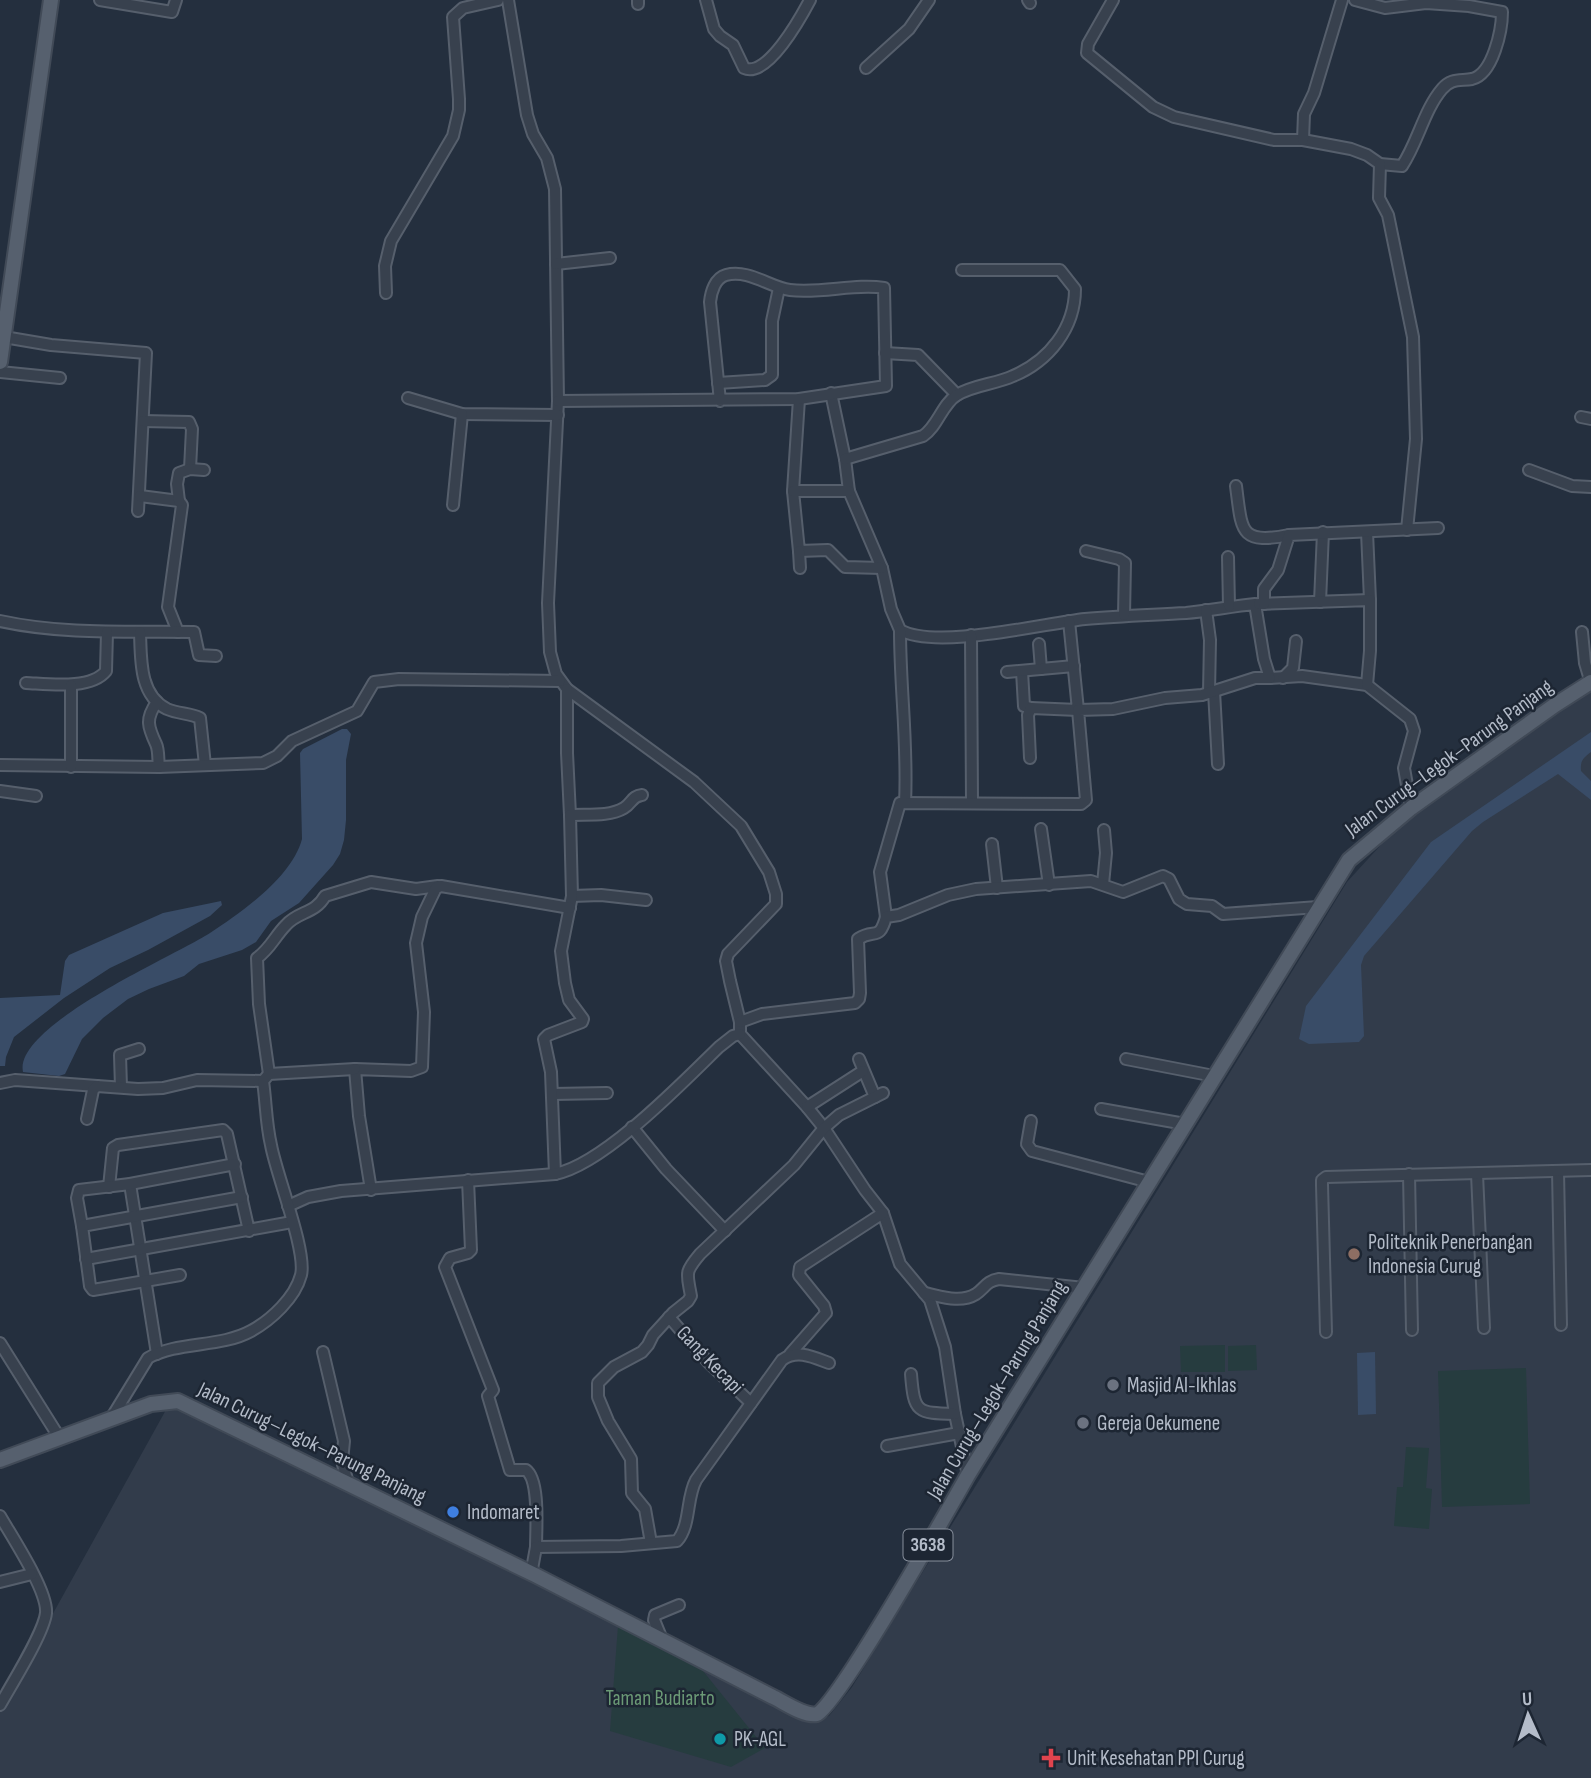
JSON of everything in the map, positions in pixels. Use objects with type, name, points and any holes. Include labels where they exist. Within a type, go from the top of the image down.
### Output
[{"type":"main road","points":[[0,362],[51,0]]},
{"type":"main road","name":"Jalan Curug–Legok–Parung Panjang","points":[[0,1460],[111,1417],[151,1404],[178,1401],[535,1575],[773,1697],[811,1714],[820,1713],[827,1708],[843,1684],[910,1577],[968,1475],[1318,907],[1353,855],[1412,808],[1591,682]]},
{"type":"street","points":[[100,0],[172,12],[176,0]]},
{"type":"street","points":[[386,293],[385,266],[391,241],[453,136],[457,122],[459,99],[453,17],[463,8],[498,0]]},
{"type":"street","points":[[509,0],[527,115],[553,177],[556,216],[558,415],[548,603],[550,652],[563,685],[570,815],[572,895],[564,927],[562,966],[569,1000],[583,1019],[582,1022],[548,1035],[544,1040],[553,1094],[555,1174]]},
{"type":"street","points":[[706,0],[717,33],[730,42],[741,64],[751,70],[759,67],[785,41],[810,0]]},
{"type":"street","points":[[866,68],[909,29],[929,0]]},
{"type":"street","points":[[1113,0],[1088,44],[1087,53],[1153,107],[1174,117],[1274,140],[1303,141],[1351,149],[1380,164],[1402,166],[1414,149],[1433,103],[1444,86],[1460,78],[1472,79],[1481,74],[1493,54],[1503,14],[1500,11],[1469,6],[1419,3],[1385,8],[1355,0]]},
{"type":"street","points":[[1303,141],[1304,114],[1314,93],[1342,0]]},
{"type":"street","points":[[1380,164],[1379,198],[1388,215],[1413,337],[1416,439],[1407,530]]},
{"type":"street","points":[[556,264],[610,258]]},
{"type":"street","points":[[845,459],[923,436],[931,430],[946,406],[957,395],[1015,376],[1048,354],[1069,324],[1075,289],[1060,270],[962,270]]},
{"type":"street","points":[[558,401],[720,401],[799,399],[886,386],[884,288],[807,292],[779,288],[743,275],[724,276],[715,284],[710,302],[720,401]]},
{"type":"street","points":[[718,383],[765,380],[772,375],[772,321],[779,288]]},
{"type":"street","points":[[4,337],[51,345],[146,353],[138,511]]},
{"type":"street","points":[[885,353],[918,355],[957,395]]},
{"type":"street","points":[[0,372],[60,378]]},
{"type":"street","points":[[831,393],[849,491],[882,568],[891,609],[900,630],[901,699],[906,749],[905,803]]},
{"type":"street","points":[[408,398],[461,414],[558,415]]},
{"type":"street","points":[[799,399],[793,491],[800,568]]},
{"type":"street","points":[[453,505],[461,414]]},
{"type":"street","points":[[143,421],[189,422],[192,429],[190,469]]},
{"type":"street","points":[[178,632],[168,607],[182,505],[179,501],[177,478],[182,470],[204,470]]},
{"type":"street","points":[[1529,470],[1572,486],[1591,487]]},
{"type":"street","points":[[1236,486],[1241,523],[1251,536],[1264,540],[1323,532],[1438,528]]},
{"type":"street","points":[[793,491],[849,491]]},
{"type":"street","points":[[140,496],[179,501]]},
{"type":"street","points":[[1320,602],[1323,532]]},
{"type":"street","points":[[1367,532],[1370,600],[1367,685]]},
{"type":"street","points":[[1270,678],[1264,659],[1260,604],[1264,589],[1281,562],[1289,535]]},
{"type":"street","points":[[799,551],[828,550],[845,567],[882,568]]},
{"type":"street","points":[[1086,551],[1125,563],[1124,615]]},
{"type":"street","points":[[1228,557],[1229,606]]},
{"type":"street","points":[[900,630],[918,637],[935,638],[1124,615],[1260,604],[1370,600]]},
{"type":"street","points":[[1206,610],[1218,764]]},
{"type":"street","points":[[0,621],[52,629],[194,632],[199,655],[216,656]]},
{"type":"street","points":[[740,1022],[762,1014],[855,1003],[859,999],[858,939],[880,932],[886,917],[880,872],[900,803],[972,802],[1074,806],[1085,802],[1069,621]]},
{"type":"street","points":[[26,684],[71,685],[91,681],[105,674],[107,632]]},
{"type":"street","points":[[140,632],[142,673],[157,702],[166,709],[200,718],[205,765]]},
{"type":"street","points":[[1581,632],[1585,663],[1591,682]]},
{"type":"street","points":[[971,635],[972,802]]},
{"type":"street","points":[[1283,678],[1293,668],[1296,642]]},
{"type":"street","points":[[1039,644],[1041,669]]},
{"type":"street","points":[[1007,672],[1074,667]]},
{"type":"street","points":[[1022,671],[1024,706],[1078,710],[1113,709],[1211,692],[1255,678],[1302,676],[1367,685],[1410,719],[1412,724],[1412,743],[1404,768],[1412,808]]},
{"type":"street","points":[[0,765],[159,767],[268,761],[292,741],[357,711],[370,684],[399,679],[563,685],[637,739],[716,802],[741,826],[769,872],[776,904],[732,948],[726,961],[740,1022],[740,1034],[824,1128],[883,1213],[900,1264],[930,1300],[945,1347],[968,1475]]},
{"type":"street","points":[[71,685],[71,767]]},
{"type":"street","points":[[157,702],[152,709],[148,725],[152,740],[156,744],[159,767]]},
{"type":"street","points":[[1030,758],[1028,715],[1031,708]]},
{"type":"street","points":[[0,791],[36,796]]},
{"type":"street","points":[[570,815],[608,813],[621,809],[632,798],[642,794]]},
{"type":"street","points":[[1041,829],[1049,885]]},
{"type":"street","points":[[1103,884],[1106,853],[1104,830]]},
{"type":"street","points":[[992,844],[997,888]]},
{"type":"street","points":[[886,917],[899,915],[948,895],[997,888],[1091,881],[1124,892],[1158,877],[1167,877],[1179,899],[1187,904],[1213,906],[1223,914],[1318,907]]},
{"type":"street","points":[[111,1417],[146,1361],[157,1354],[250,1332],[279,1310],[301,1275],[292,1222],[271,1145],[257,958],[265,953],[287,923],[319,906],[325,895],[371,882],[416,889],[438,886],[570,908]]},
{"type":"street","points":[[0,1083],[15,1080],[163,1088],[197,1080],[355,1069],[420,1069],[424,1012],[416,943],[422,917],[438,886]]},
{"type":"street","points":[[572,895],[646,900]]},
{"type":"street","points":[[288,1206],[309,1197],[371,1189],[555,1174],[571,1170],[632,1128],[719,1047],[740,1034]]},
{"type":"street","points":[[121,1087],[120,1055],[139,1049]]},
{"type":"street","points":[[651,1544],[645,1509],[632,1493],[631,1459],[608,1421],[596,1386],[614,1367],[642,1352],[669,1317],[690,1298],[688,1268],[794,1166],[824,1128],[839,1115],[879,1095],[863,1071],[859,1059]]},
{"type":"street","points":[[1126,1059],[1214,1076]]},
{"type":"street","points":[[355,1069],[359,1116],[371,1189]]},
{"type":"street","points":[[807,1107],[863,1071]]},
{"type":"street","points":[[87,1119],[93,1090],[97,1086]]},
{"type":"street","points":[[553,1094],[607,1093]]},
{"type":"street","points":[[1101,1109],[1185,1124]]},
{"type":"street","points":[[1031,1121],[1027,1144],[1029,1149],[1149,1182]]},
{"type":"street","points":[[632,1128],[666,1169],[725,1231]]},
{"type":"street","points":[[109,1186],[113,1148],[124,1144],[222,1130],[227,1134],[249,1231]]},
{"type":"street","points":[[180,1275],[93,1290],[90,1286],[77,1198],[79,1190],[130,1184],[235,1164]]},
{"type":"street","points":[[1326,1332],[1322,1180],[1326,1177],[1591,1170]]},
{"type":"street","points":[[1558,1171],[1560,1325]]},
{"type":"street","points":[[1409,1174],[1412,1330]]},
{"type":"street","points":[[1477,1174],[1484,1328]]},
{"type":"street","points":[[468,1180],[472,1246],[468,1253],[447,1260],[446,1272],[493,1390],[488,1396],[510,1470],[526,1470],[533,1478],[536,1547],[532,1569],[535,1575]]},
{"type":"street","points":[[130,1184],[157,1354]]},
{"type":"street","points":[[82,1226],[242,1196]]},
{"type":"street","points":[[536,1547],[672,1543],[683,1535],[690,1492],[782,1360],[826,1313],[824,1306],[799,1275],[800,1267],[883,1213]]},
{"type":"street","points":[[86,1259],[292,1222]]},
{"type":"street","points":[[924,1293],[961,1300],[978,1293],[988,1282],[999,1279],[1084,1288]]},
{"type":"street","name":"Gang Kecapi","points":[[669,1317],[708,1362],[751,1403]]},
{"type":"street","points":[[0,1343],[59,1437]]},
{"type":"street","points":[[323,1352],[342,1430],[345,1448],[342,1461],[348,1483]]},
{"type":"street","points":[[790,1354],[813,1357],[829,1363]]},
{"type":"street","points":[[911,1374],[914,1395],[920,1409],[927,1413],[955,1414]]},
{"type":"street","points":[[887,1446],[959,1433]]},
{"type":"street","points":[[0,1516],[43,1595],[46,1614],[0,1705]]},
{"type":"street","points":[[0,1582],[32,1574]]},
{"type":"street","points":[[663,1642],[654,1620],[655,1615],[679,1605]]},
{"type":"street","points":[[0,1680],[14,1679]]},
{"type":"shaded area","name":"Politeknik Penerbangan Indonesia Curug","points":[[1591,690],[1591,1778],[0,1778],[0,1709],[167,1408],[184,1405],[808,1720],[829,1716],[852,1687],[1347,882],[1400,824]]},
{"type":"green space","points":[[1225,1345],[1225,1372],[1181,1372],[1180,1346]]},
{"type":"green space","points":[[1256,1345],[1257,1370],[1228,1371],[1228,1346]]},
{"type":"green space","points":[[1526,1368],[1530,1504],[1442,1507],[1438,1371]]},
{"type":"green space","points":[[1406,1447],[1429,1448],[1426,1488],[1432,1489],[1429,1529],[1394,1526],[1397,1487],[1403,1487]]},
{"type":"green space","name":"Taman Budiarto","points":[[618,1626],[699,1666],[765,1748],[731,1767],[610,1731]]},
{"type":"water","points":[[342,729],[347,729],[351,734],[346,760],[344,840],[333,865],[299,903],[271,921],[256,942],[242,950],[199,964],[184,976],[128,999],[82,1039],[65,1074],[59,1076],[23,1072],[27,1054],[43,1034],[68,1014],[132,975],[210,933],[251,904],[277,880],[288,867],[302,839],[300,753]]},
{"type":"water","points":[[1591,732],[1591,752],[1583,760],[1581,771],[1591,781],[1591,800],[1558,774],[1472,831],[1364,956],[1361,965],[1364,1036],[1359,1042],[1309,1044],[1299,1039],[1306,1006],[1431,842]]},
{"type":"water","points":[[221,901],[222,905],[210,916],[110,968],[64,998],[14,1037],[5,1066],[0,1066],[0,998],[60,995],[65,961],[69,955],[163,913]]},
{"type":"water","points":[[1375,1352],[1376,1414],[1358,1415],[1357,1353]]},
{"type":"place","name":"Politeknik Penerbangan Indonesia Curug","points":[[1354,1254]]},
{"type":"place","name":"Masjid Al-Ikhlas","points":[[1113,1385]]},
{"type":"place","name":"Gereja Oekumene","points":[[1083,1423]]},
{"type":"place","name":"Indomaret","points":[[453,1512]]},
{"type":"place","name":"PK-AGL","points":[[720,1739]]},
{"type":"place","name":"Unit Kesehatan PPI Curug","points":[[1051,1758]]}]
